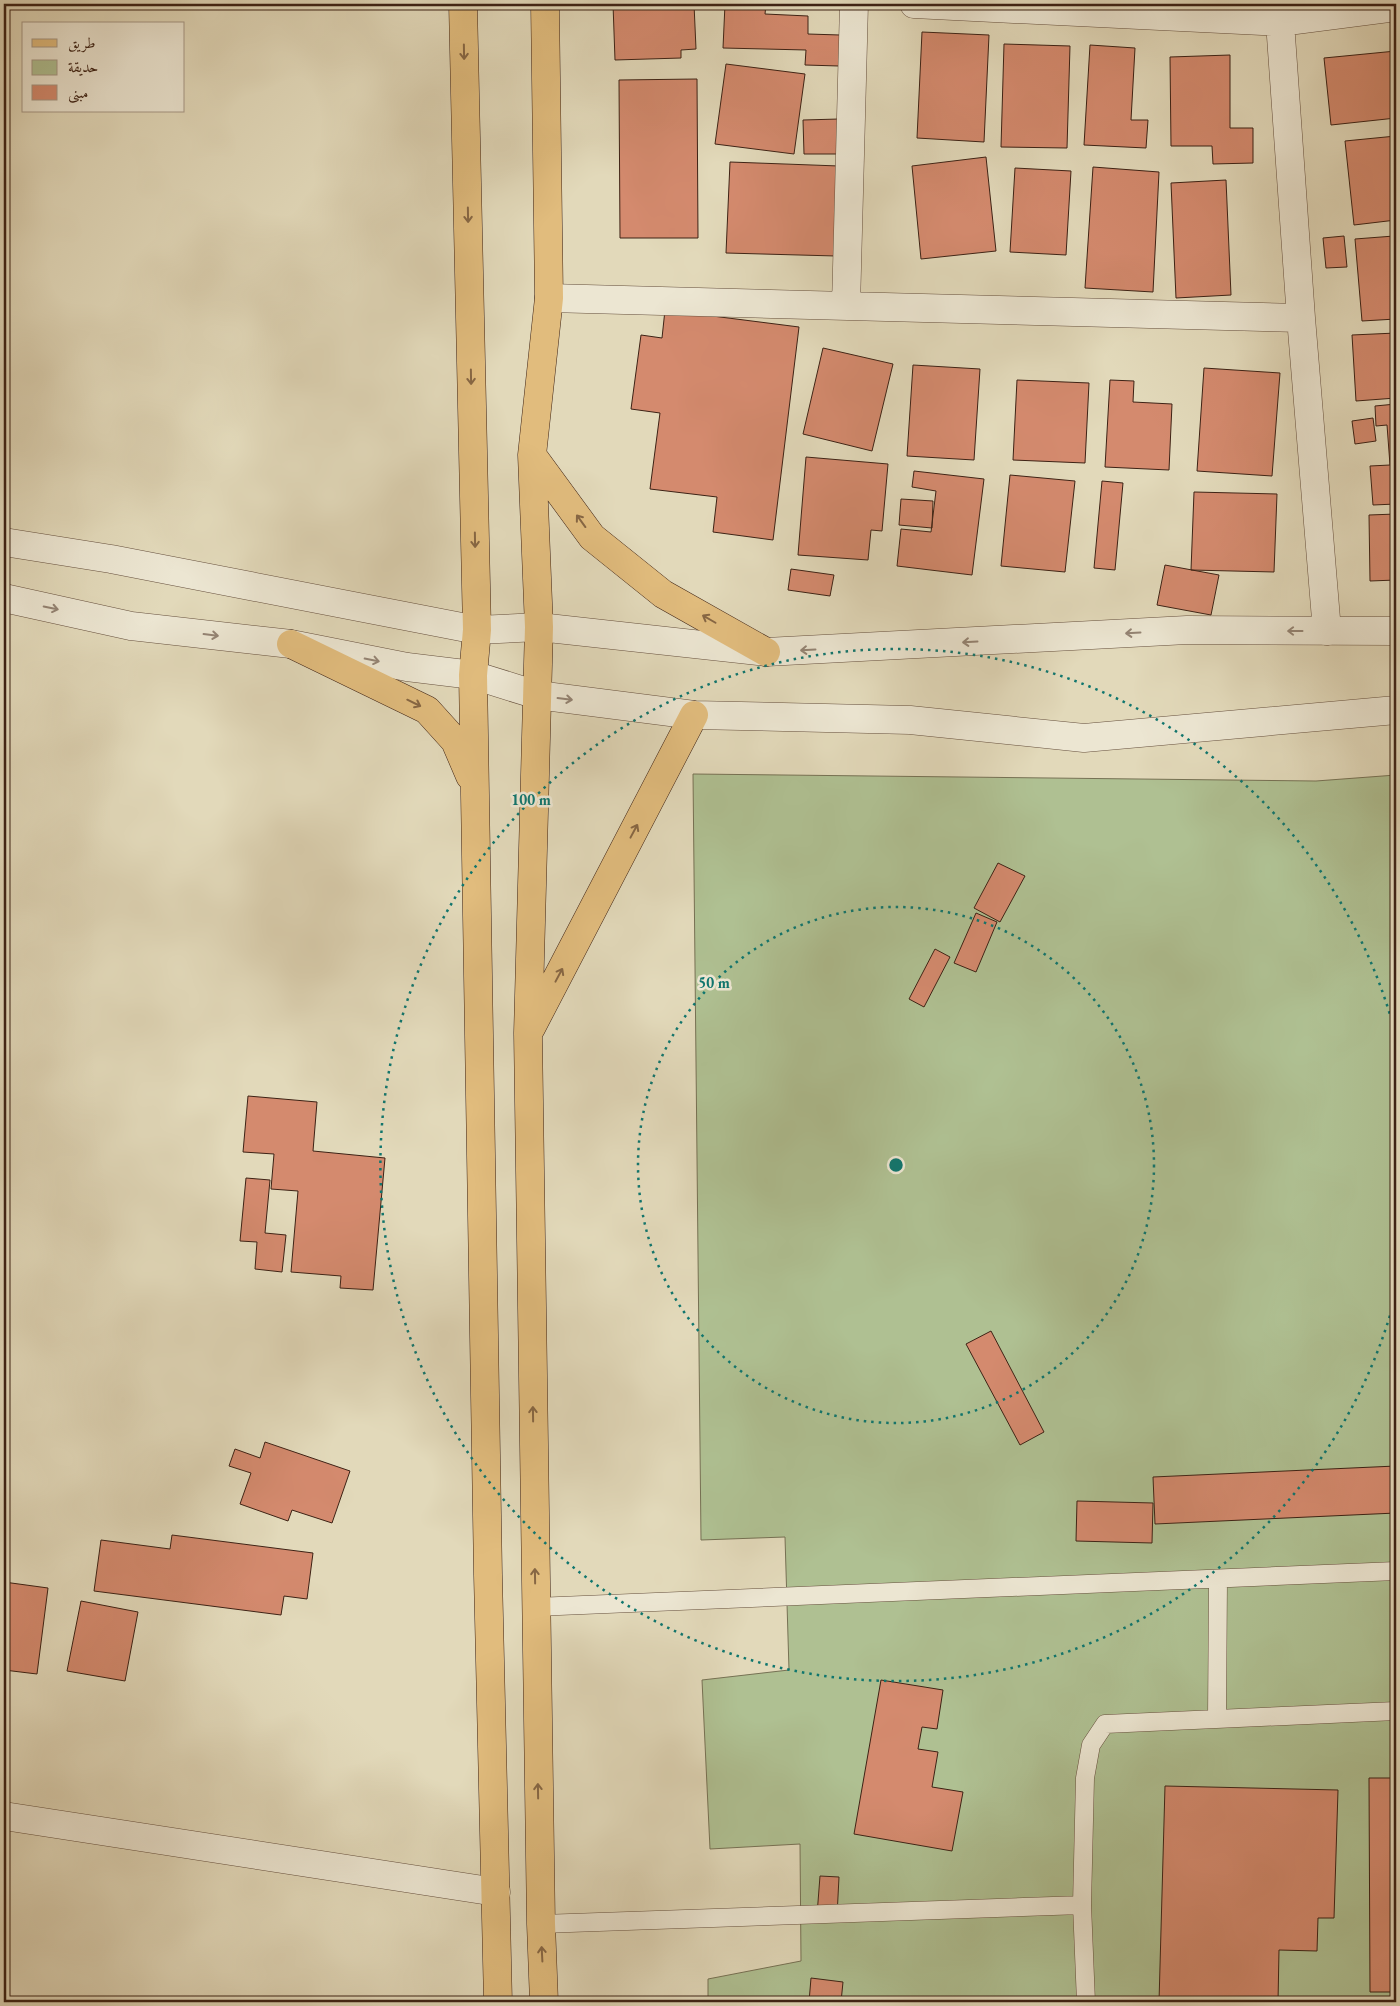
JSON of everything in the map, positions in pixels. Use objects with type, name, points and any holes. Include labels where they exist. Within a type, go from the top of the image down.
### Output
[{"type":"main road","points":[[463,4],[477,630],[474,675],[488,1575],[498,2002]]},
{"type":"main road","points":[[544,4],[549,298],[532,455],[539,627],[528,1033],[535,1607],[544,2002]]},
{"type":"main road","points":[[532,455],[592,537],[664,594],[766,652]]},
{"type":"main road","points":[[291,644],[427,710],[455,741],[476,788]]},
{"type":"main road","points":[[528,1033],[694,715]]},
{"type":"street","points":[[846,306],[854,4]]},
{"type":"street","points":[[914,4],[1280,22],[1396,8]]},
{"type":"street","points":[[1280,22],[1301,318],[1327,631]]},
{"type":"street","points":[[549,298],[1301,318]]},
{"type":"street","points":[[4,542],[111,559],[477,630],[539,627],[766,652],[1187,630],[1396,631]]},
{"type":"street","points":[[4,598],[131,626],[291,644],[407,667],[474,675],[537,695],[694,715],[910,720],[1084,738],[1396,710]]},
{"type":"street","points":[[4,1816],[496,1892]]},
{"type":"lane","points":[[535,1607],[1396,1571]]},
{"type":"lane","points":[[1217,1719],[1218,1579]]},
{"type":"lane","points":[[1086,2002],[1082,1905],[1085,1778],[1091,1745],[1105,1724],[1396,1711]]},
{"type":"lane","points":[[541,1924],[1082,1905]]},
{"type":"green space","points":[[693,774],[1316,781],[1396,775],[1396,2002],[708,2002],[708,1979],[801,1961],[800,1844],[710,1849],[702,1680],[789,1670],[785,1537],[701,1540]]},
{"type":"building","points":[[613,4],[694,4],[696,49],[681,50],[681,58],[615,60]]},
{"type":"building","points":[[725,4],[766,4],[765,14],[808,16],[808,34],[840,35],[839,66],[805,65],[806,50],[723,48]]},
{"type":"building","points":[[922,32],[989,35],[984,142],[917,138]]},
{"type":"building","points":[[1004,44],[1070,46],[1067,148],[1001,147]]},
{"type":"building","points":[[1090,45],[1135,48],[1131,120],[1148,120],[1146,148],[1084,145]]},
{"type":"building","points":[[1396,51],[1396,118],[1331,125],[1324,58]]},
{"type":"building","points":[[1230,55],[1230,128],[1253,128],[1253,163],[1213,164],[1212,146],[1171,146],[1170,57]]},
{"type":"building","points":[[726,64],[805,74],[794,154],[715,144]]},
{"type":"building","points":[[697,79],[698,238],[620,238],[619,80]]},
{"type":"building","points":[[839,119],[839,154],[804,154],[803,120]]},
{"type":"building","points":[[1396,136],[1396,220],[1354,225],[1345,141]]},
{"type":"building","points":[[986,157],[996,251],[921,259],[912,166]]},
{"type":"building","points":[[730,162],[839,166],[836,256],[726,253]]},
{"type":"building","points":[[1093,167],[1159,172],[1153,292],[1085,288]]},
{"type":"building","points":[[1015,168],[1071,171],[1066,255],[1010,252]]},
{"type":"building","points":[[1226,180],[1231,295],[1176,298],[1171,183]]},
{"type":"building","points":[[1344,236],[1347,267],[1326,268],[1323,238]]},
{"type":"building","points":[[1396,236],[1396,319],[1362,321],[1355,239]]},
{"type":"building","points":[[665,310],[799,327],[773,540],[713,532],[717,497],[650,489],[660,413],[631,409],[641,335],[662,338]]},
{"type":"building","points":[[1396,333],[1396,398],[1356,401],[1352,335]]},
{"type":"building","points":[[823,348],[893,364],[872,451],[803,434]]},
{"type":"building","points":[[913,365],[980,369],[974,460],[907,456]]},
{"type":"building","points":[[1204,368],[1280,373],[1272,476],[1197,471]]},
{"type":"building","points":[[1017,380],[1089,383],[1085,463],[1013,460]]},
{"type":"building","points":[[1110,380],[1134,381],[1133,402],[1172,404],[1169,470],[1105,467]]},
{"type":"building","points":[[1396,404],[1396,504],[1373,505],[1370,466],[1390,465],[1387,425],[1376,426],[1375,406]]},
{"type":"building","points":[[1373,418],[1376,441],[1355,444],[1352,421]]},
{"type":"building","points":[[806,457],[888,464],[882,531],[871,530],[868,560],[798,555]]},
{"type":"building","points":[[914,471],[984,479],[972,575],[897,566],[901,529],[931,532],[936,491],[912,487]]},
{"type":"building","points":[[1010,475],[1075,481],[1065,572],[1001,566]]},
{"type":"building","points":[[1102,481],[1123,483],[1115,570],[1094,568]]},
{"type":"building","points":[[1194,492],[1277,494],[1274,572],[1191,570]]},
{"type":"building","points":[[901,499],[933,501],[932,528],[899,525]]},
{"type":"building","points":[[1396,514],[1396,580],[1370,581],[1369,515]]},
{"type":"building","points":[[1165,565],[1219,575],[1211,615],[1157,605]]},
{"type":"building","points":[[791,569],[834,575],[830,596],[788,590]]},
{"type":"building","points":[[998,863],[1025,876],[1000,922],[974,908]]},
{"type":"building","points":[[976,913],[997,922],[976,972],[954,963]]},
{"type":"building","points":[[935,949],[950,957],[924,1007],[909,999]]},
{"type":"building","points":[[248,1096],[317,1102],[313,1151],[385,1158],[373,1290],[340,1288],[341,1276],[291,1272],[298,1191],[271,1189],[274,1154],[243,1152]]},
{"type":"building","points":[[246,1178],[270,1180],[265,1233],[286,1235],[282,1272],[255,1269],[257,1242],[240,1241]]},
{"type":"building","points":[[991,1331],[1044,1432],[1020,1445],[966,1344]]},
{"type":"building","points":[[265,1442],[350,1471],[332,1523],[292,1510],[288,1521],[240,1504],[251,1473],[229,1466],[235,1449],[260,1458]]},
{"type":"building","points":[[1396,1466],[1396,1513],[1155,1524],[1153,1477]]},
{"type":"building","points":[[1077,1501],[1153,1503],[1152,1543],[1076,1541]]},
{"type":"building","points":[[172,1535],[313,1553],[307,1599],[284,1596],[281,1615],[94,1591],[101,1540],[170,1549]]},
{"type":"building","points":[[4,1582],[48,1588],[37,1674],[4,1670]]},
{"type":"building","points":[[81,1601],[138,1612],[125,1681],[67,1671]]},
{"type":"building","points":[[881,1680],[943,1690],[937,1729],[922,1727],[918,1749],[938,1752],[932,1787],[963,1792],[952,1851],[854,1834]]},
{"type":"building","points":[[1369,1778],[1396,1778],[1396,1992],[1370,1992]]},
{"type":"building","points":[[1165,1786],[1338,1790],[1334,1918],[1318,1918],[1317,1951],[1279,1950],[1278,2002],[1159,2002]]},
{"type":"building","points":[[820,1876],[839,1877],[837,1916],[817,1915]]},
{"type":"building","points":[[811,1978],[843,1982],[841,2002],[809,2002]]}]
